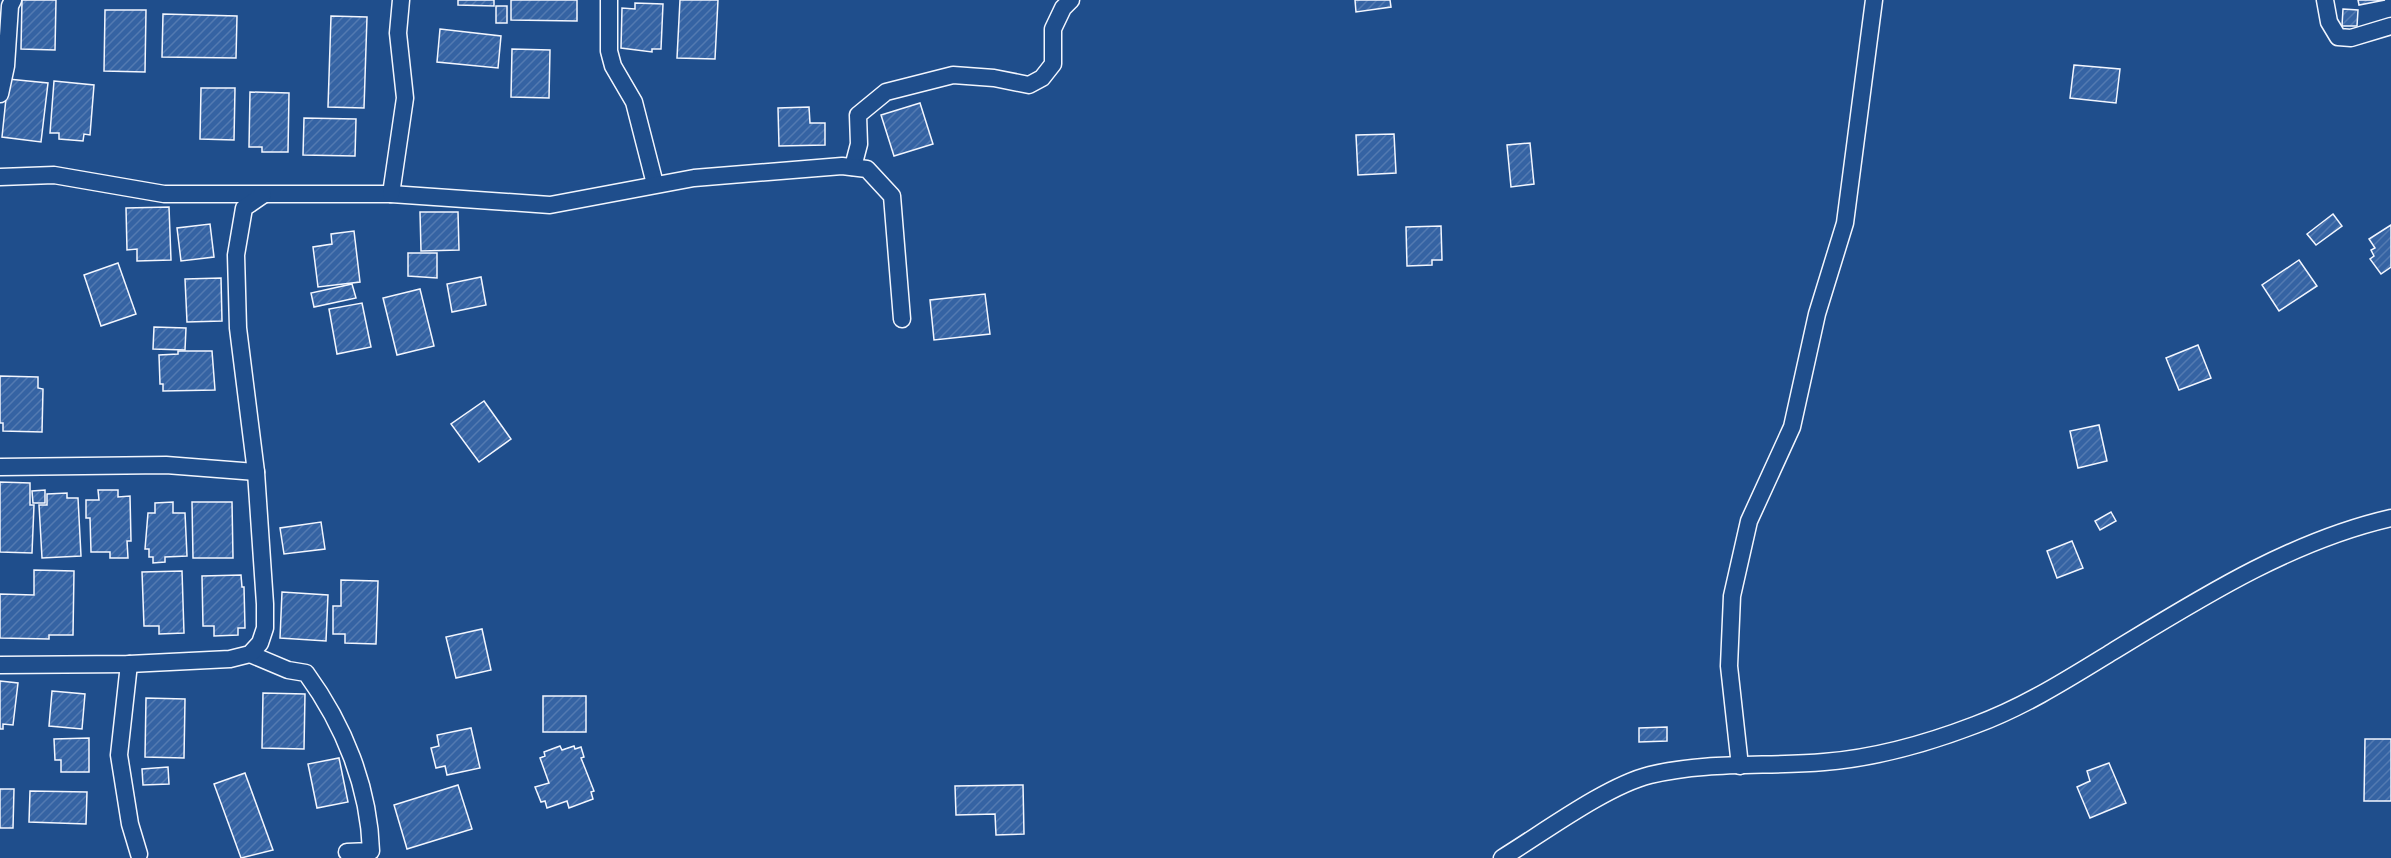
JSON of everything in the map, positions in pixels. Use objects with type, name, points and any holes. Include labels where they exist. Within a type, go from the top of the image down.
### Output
[{"type":"street","points":[[0,94],[6,66],[10,6],[13,0]]},
{"type":"street","points":[[391,194],[405,98],[398,33],[401,0]]},
{"type":"street","points":[[609,0],[609,51],[613,66],[634,102],[655,184]]},
{"type":"street","points":[[853,167],[859,144],[858,115],[886,92],[953,75],[994,78],[1029,85],[1042,78],[1053,64],[1053,29],[1063,8],[1071,0]]},
{"type":"street","points":[[1740,766],[1729,666],[1732,596],[1749,521],[1792,427],[1817,314],[1845,223],[1874,0]]},
{"type":"street","points":[[2325,0],[2329,22],[2338,37],[2351,38],[2391,26]]},
{"type":"street","points":[[0,177],[54,175],[164,194],[391,194],[550,205],[694,178],[853,167],[867,169],[892,196],[902,319]]},
{"type":"street","points":[[219,195],[244,208]]},
{"type":"street","points":[[0,665],[129,664],[230,659],[250,654],[260,643],[266,628],[256,472],[238,328],[236,255],[244,208],[263,195]]},
{"type":"street","points":[[0,467],[166,465],[256,472]]},
{"type":"street","points":[[1502,858],[1521,853],[1614,790],[1647,776],[1678,769],[1837,760],[1909,746],[1976,725],[2036,698],[2195,601],[2243,576],[2335,534],[2391,518]]},
{"type":"street","points":[[250,654],[288,670],[306,673],[340,731],[356,765],[370,817],[371,851],[347,852]]},
{"type":"street","points":[[129,664],[119,756],[130,824],[139,854]]},
{"type":"building","points":[[22,0],[56,0],[55,50],[21,49]]},
{"type":"building","points":[[458,0],[494,0],[494,6],[458,5]]},
{"type":"building","points":[[511,0],[577,0],[577,21],[511,20]]},
{"type":"building","points":[[680,0],[718,0],[715,59],[677,58]]},
{"type":"building","points":[[1355,0],[1390,0],[1391,7],[1356,12]]},
{"type":"building","points":[[2358,0],[2385,0],[2359,5]]},
{"type":"building","points":[[635,3],[663,4],[661,49],[652,49],[652,52],[621,48],[622,8],[635,9]]},
{"type":"building","points":[[496,6],[507,6],[507,23],[496,23]]},
{"type":"building","points":[[2343,9],[2358,10],[2357,26],[2342,26]]},
{"type":"building","points":[[105,10],[146,10],[145,72],[104,71]]},
{"type":"building","points":[[163,14],[237,16],[236,58],[162,57]]},
{"type":"building","points":[[331,16],[367,17],[364,108],[328,107]]},
{"type":"building","points":[[440,29],[501,36],[498,68],[437,62]]},
{"type":"building","points":[[512,49],[550,50],[549,98],[511,97]]},
{"type":"building","points":[[2074,65],[2120,69],[2116,103],[2070,98]]},
{"type":"building","points":[[8,79],[48,83],[41,142],[2,137]]},
{"type":"building","points":[[54,81],[94,85],[90,135],[84,134],[83,141],[59,139],[59,133],[50,133]]},
{"type":"building","points":[[201,88],[235,88],[234,140],[200,139]]},
{"type":"building","points":[[250,92],[289,93],[288,152],[262,152],[262,147],[249,147]]},
{"type":"building","points":[[920,103],[933,144],[894,156],[881,115]]},
{"type":"building","points":[[809,107],[810,123],[825,123],[825,145],[779,146],[778,108]]},
{"type":"building","points":[[304,118],[356,119],[355,156],[303,155]]},
{"type":"building","points":[[1394,134],[1396,173],[1358,175],[1356,135]]},
{"type":"building","points":[[1530,143],[1534,184],[1511,187],[1507,145]]},
{"type":"building","points":[[169,207],[171,260],[137,261],[137,249],[127,250],[126,208]]},
{"type":"building","points":[[420,212],[458,212],[459,250],[421,251]]},
{"type":"building","points":[[2333,214],[2342,226],[2316,245],[2307,234]]},
{"type":"building","points":[[210,224],[214,257],[181,261],[177,228]]},
{"type":"building","points":[[2391,225],[2391,267],[2381,274],[2370,259],[2374,256],[2371,250],[2375,248],[2369,239]]},
{"type":"building","points":[[1441,226],[1442,260],[1432,260],[1432,265],[1407,266],[1406,227]]},
{"type":"building","points":[[354,231],[360,282],[318,287],[313,247],[332,244],[331,234]]},
{"type":"building","points":[[408,253],[437,253],[437,278],[408,276]]},
{"type":"building","points":[[2299,260],[2317,286],[2279,311],[2262,285]]},
{"type":"building","points":[[118,263],[136,314],[101,326],[84,275]]},
{"type":"building","points":[[481,277],[486,305],[452,312],[447,284]]},
{"type":"building","points":[[221,278],[222,321],[187,322],[185,279]]},
{"type":"building","points":[[352,284],[356,298],[314,307],[311,293]]},
{"type":"building","points":[[420,289],[434,346],[397,355],[383,298]]},
{"type":"building","points":[[985,294],[990,334],[934,340],[930,300]]},
{"type":"building","points":[[362,303],[371,347],[337,354],[329,309]]},
{"type":"building","points":[[154,327],[186,328],[185,350],[153,349]]},
{"type":"building","points":[[2198,345],[2211,378],[2179,390],[2166,358]]},
{"type":"building","points":[[178,351],[212,351],[215,390],[163,391],[163,384],[160,384],[159,355],[178,354]]},
{"type":"building","points":[[0,376],[38,377],[38,388],[43,389],[42,432],[3,431],[3,423],[0,423]]},
{"type":"building","points":[[484,401],[511,439],[479,462],[451,424]]},
{"type":"building","points":[[2099,425],[2107,461],[2078,468],[2070,431]]},
{"type":"building","points":[[0,482],[30,483],[30,505],[34,505],[32,553],[0,552]]},
{"type":"building","points":[[45,490],[45,503],[33,503],[32,491]]},
{"type":"building","points":[[98,490],[118,490],[118,497],[130,496],[131,541],[127,541],[128,558],[110,558],[110,552],[91,552],[90,518],[86,518],[86,500],[99,500]]},
{"type":"building","points":[[67,493],[67,498],[78,498],[81,556],[42,558],[39,505],[47,505],[47,494]]},
{"type":"building","points":[[173,502],[173,513],[185,513],[187,556],[165,557],[165,562],[153,563],[153,557],[149,557],[149,549],[145,549],[148,513],[155,513],[155,503]]},
{"type":"building","points":[[192,502],[232,502],[233,558],[193,558]]},
{"type":"building","points":[[2111,512],[2116,521],[2100,530],[2095,521]]},
{"type":"building","points":[[321,522],[325,549],[284,554],[280,528]]},
{"type":"building","points":[[2072,541],[2083,568],[2057,578],[2047,551]]},
{"type":"building","points":[[34,570],[74,571],[73,635],[49,635],[49,639],[0,638],[0,594],[34,595]]},
{"type":"building","points":[[182,571],[184,633],[159,634],[159,626],[144,626],[142,572]]},
{"type":"building","points":[[241,575],[242,587],[244,587],[245,628],[238,628],[238,635],[214,636],[214,626],[203,626],[202,576]]},
{"type":"building","points":[[341,580],[378,581],[376,644],[345,643],[345,634],[333,634],[333,606],[341,606]]},
{"type":"building","points":[[282,592],[328,595],[326,641],[280,638]]},
{"type":"building","points":[[482,629],[491,670],[456,678],[446,637]]},
{"type":"building","points":[[0,681],[18,683],[13,725],[3,724],[3,729],[0,729]]},
{"type":"building","points":[[52,691],[85,694],[82,729],[49,726]]},
{"type":"building","points":[[263,693],[305,694],[304,749],[262,748]]},
{"type":"building","points":[[543,696],[586,696],[586,732],[543,732]]},
{"type":"building","points":[[146,698],[185,699],[184,758],[145,757]]},
{"type":"building","points":[[1667,727],[1667,741],[1639,742],[1639,728]]},
{"type":"building","points":[[471,728],[480,768],[447,775],[445,766],[436,768],[431,748],[439,746],[437,735]]},
{"type":"building","points":[[89,738],[89,772],[61,772],[61,760],[55,760],[54,739]]},
{"type":"building","points":[[2365,739],[2391,739],[2391,801],[2364,801]]},
{"type":"building","points":[[560,746],[562,750],[574,746],[575,749],[581,747],[584,757],[581,758],[594,791],[591,792],[593,799],[569,808],[567,801],[547,808],[545,801],[541,802],[535,787],[549,783],[540,758],[545,756],[544,752]]},
{"type":"building","points":[[339,758],[348,802],[317,808],[308,764]]},
{"type":"building","points":[[2109,763],[2126,803],[2090,818],[2077,787],[2090,781],[2087,771]]},
{"type":"building","points":[[168,767],[169,784],[143,785],[142,769]]},
{"type":"building","points":[[245,773],[273,850],[241,858],[214,784]]},
{"type":"building","points":[[458,785],[472,829],[407,849],[394,805]]},
{"type":"building","points":[[1023,785],[1024,834],[996,835],[995,814],[956,815],[955,786]]},
{"type":"building","points":[[0,789],[14,789],[13,828],[0,828]]},
{"type":"building","points":[[30,791],[87,792],[86,824],[29,822]]}]
